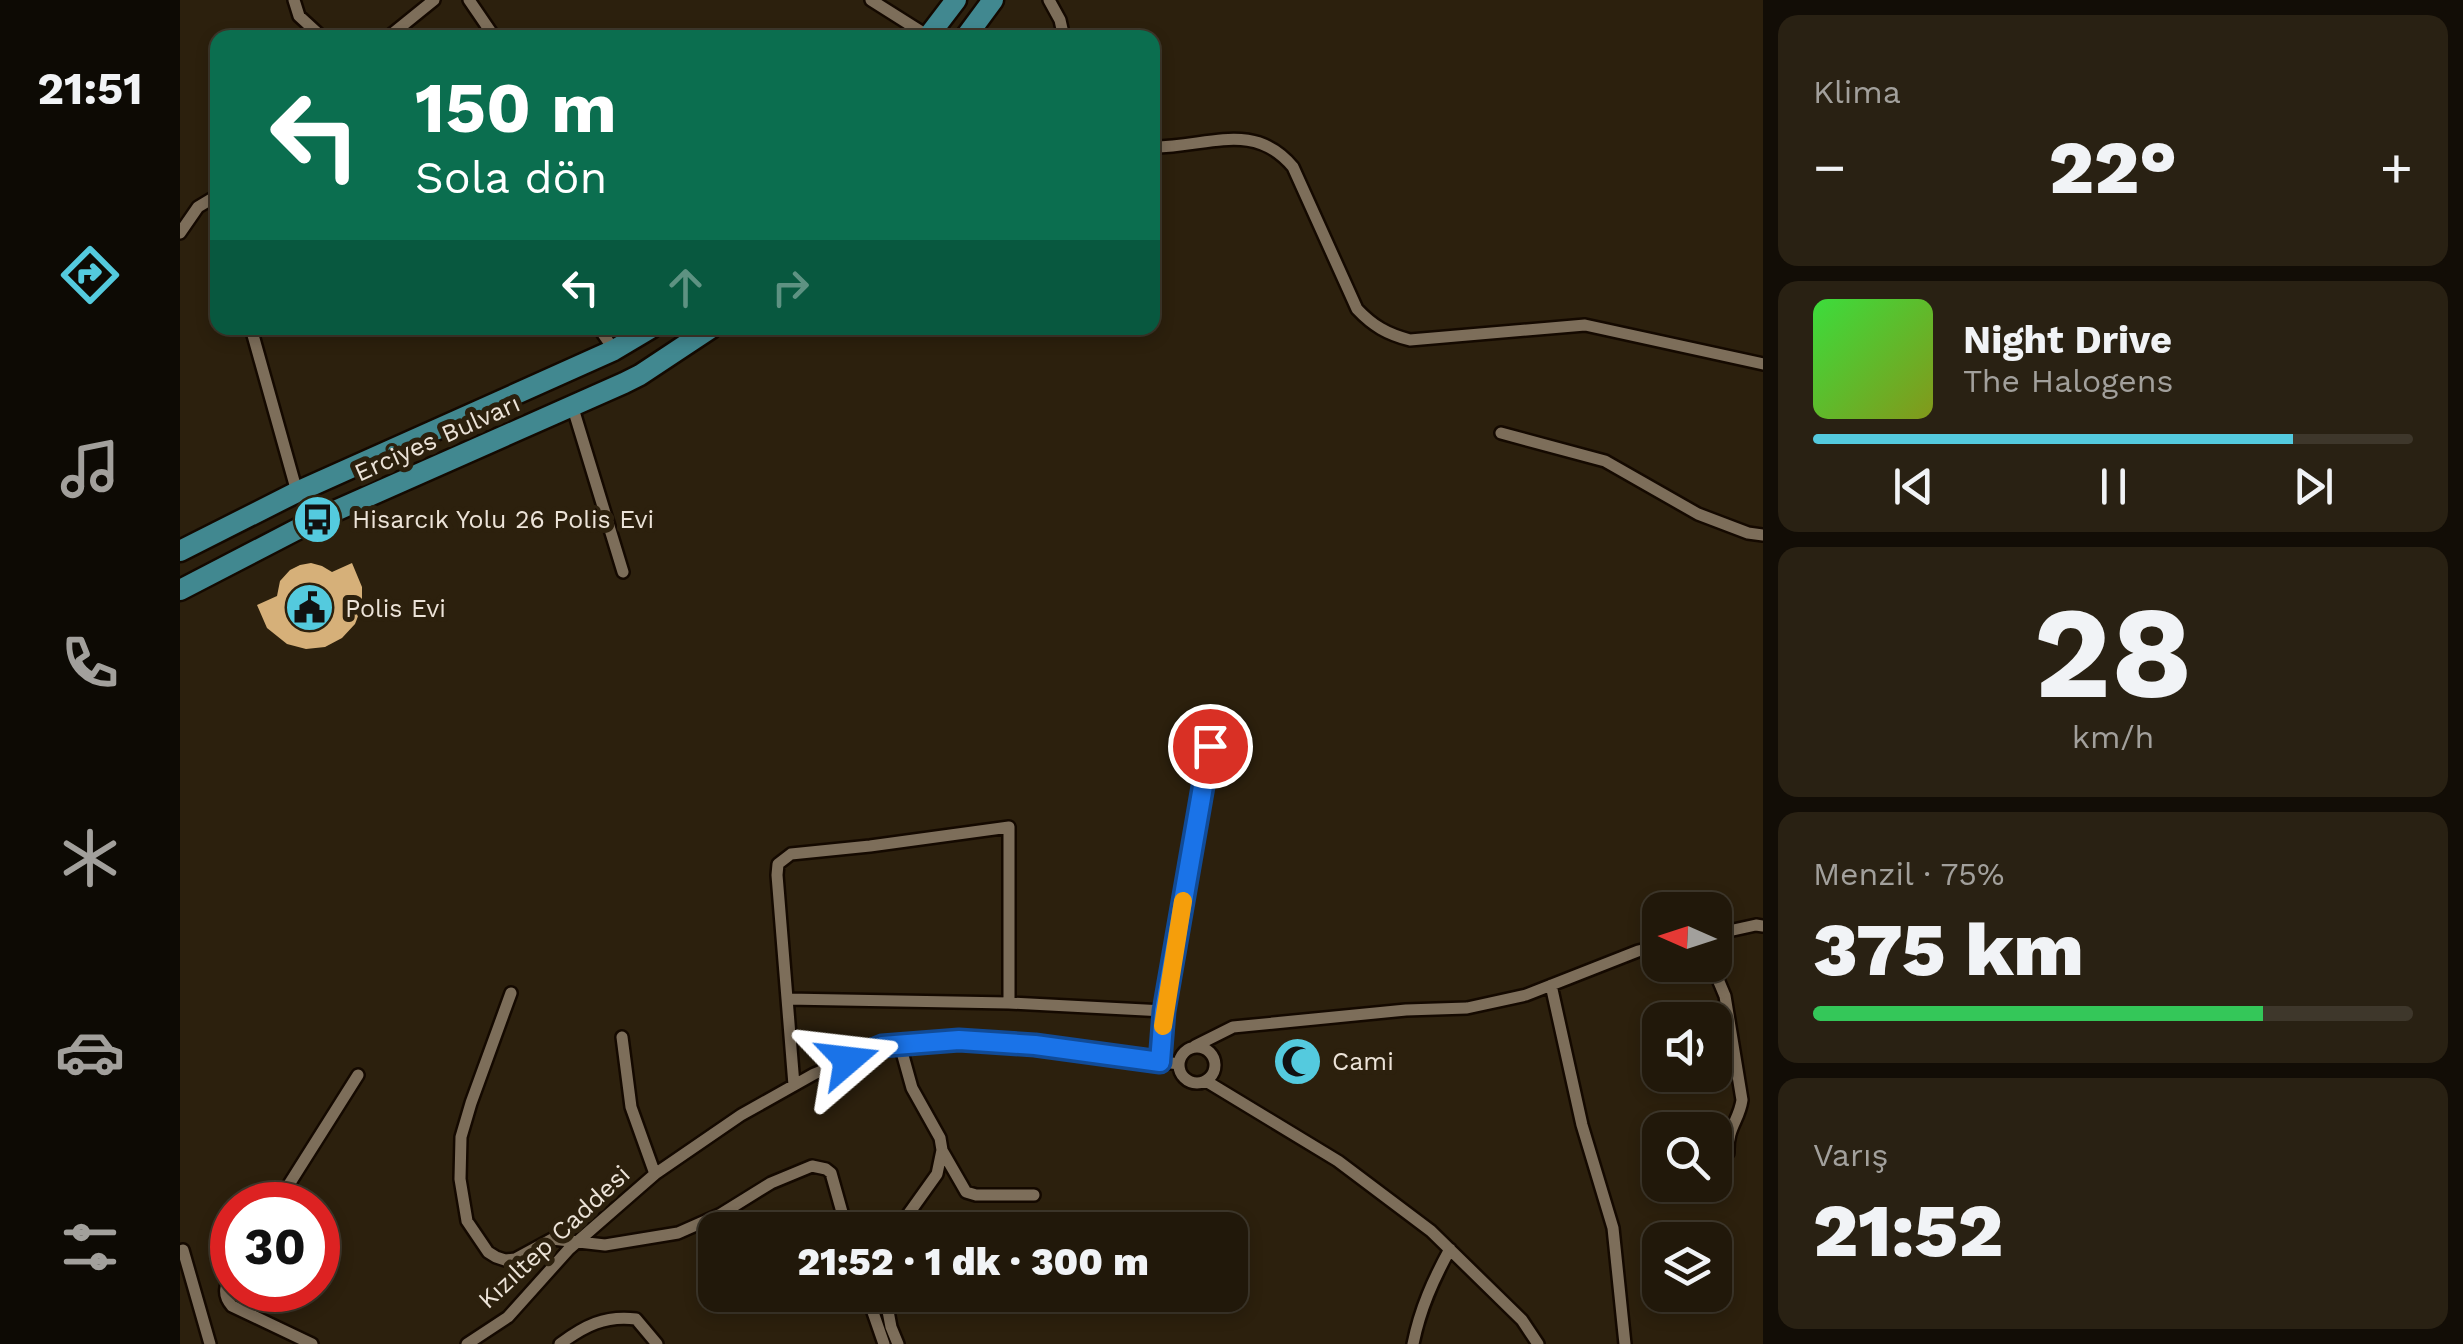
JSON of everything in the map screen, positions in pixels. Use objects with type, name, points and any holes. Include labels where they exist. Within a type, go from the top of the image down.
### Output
[{"type":"highway","points":[[933,30],[956,0]]},
{"type":"highway","points":[[971,30],[992,0]]},
{"type":"highway","name":"Erciyes Bulvarı","points":[[180,552],[297,492],[614,350],[639,335]]},
{"type":"highway","name":"Erciyes Bulvarı","points":[[180,590],[316,519],[640,375],[700,335]]},
{"type":"street","points":[[294,0],[299,16],[314,30]]},
{"type":"street","points":[[397,30],[434,0]]},
{"type":"street","points":[[469,0],[490,30]]},
{"type":"street","points":[[871,0],[917,30]]},
{"type":"street","points":[[1049,0],[1062,30]]},
{"type":"street","points":[[1160,146],[1248,139],[1282,153],[1293,168],[1357,308],[1372,324],[1390,334],[1410,340],[1585,326],[1763,364]]},
{"type":"street","points":[[180,233],[198,207],[210,200]]},
{"type":"street","points":[[253,335],[297,492]]},
{"type":"street","points":[[604,335],[614,350]]},
{"type":"street","points":[[572,405],[623,572]]},
{"type":"street","points":[[1501,433],[1604,461],[1698,514],[1763,534]]},
{"type":"street","points":[[1160,1062],[1164,1011],[1210,746]]},
{"type":"street","points":[[794,1085],[777,875],[778,864],[786,856],[1009,827],[1009,1003]]},
{"type":"street","points":[[1732,931],[1760,925]]},
{"type":"street","points":[[1194,1046],[1207,1049],[1215,1059],[1214,1072],[1206,1081],[1194,1083],[1180,1071],[1184,1052],[1194,1046],[1232,1027],[1467,1008],[1526,995],[1642,949]]},
{"type":"street","points":[[1719,982],[1725,996],[1742,1100],[1732,1124]]},
{"type":"street","points":[[1552,985],[1582,1125],[1613,1228],[1626,1344]]},
{"type":"street","points":[[511,993],[462,1137],[460,1180],[467,1221],[488,1252],[505,1260],[515,1259],[552,1239],[605,1245],[678,1233],[698,1224]]},
{"type":"street","points":[[787,998],[1164,1011]]},
{"type":"street","points":[[622,1037],[631,1107],[655,1174]]},
{"type":"street","name":"Kızıltep Caddesi","points":[[467,1344],[508,1318],[578,1241],[655,1174],[741,1115],[794,1085],[882,1046],[959,1040],[1035,1045],[1179,1064]]},
{"type":"street","points":[[900,1045],[912,1088],[940,1138],[942,1150],[937,1174],[910,1212]]},
{"type":"street","points":[[291,1182],[358,1075]]},
{"type":"street","points":[[1206,1081],[1338,1161],[1431,1230],[1522,1320],[1538,1344]]},
{"type":"street","points":[[942,1150],[962,1188],[971,1195],[1034,1195]]},
{"type":"street","points":[[724,1212],[771,1183],[819,1166],[831,1174],[843,1212]]},
{"type":"street","points":[[1413,1344],[1421,1310],[1450,1249]]},
{"type":"street","points":[[183,1250],[210,1344]]},
{"type":"street","points":[[245,1312],[312,1344]]},
{"type":"street","points":[[873,1312],[884,1344]]},
{"type":"street","points":[[888,1312],[898,1344]]},
{"type":"street","points":[[560,1344],[600,1320],[619,1317],[636,1320],[657,1344]]},
{"type":"building","name":"Polis Evi","points":[[311,563],[332,572],[352,563],[362,587],[362,606],[355,624],[342,638],[325,647],[306,649],[287,644],[267,628],[257,605],[277,596],[280,581],[290,570]]},
{"type":"building","name":"Cami","points":[[1309,1044],[1313,1074],[1285,1077],[1281,1048]]},
{"type":"slow traffic","points":[[1163,1026],[1183,901]]},
{"type":"place","name":"Hisarcık Yolu 26 Polis Evi","points":[[317,519]]},
{"type":"place","name":"Polis Evi","points":[[310,608]]},
{"type":"place","name":"Cami","points":[[1297,1061]]},
{"type":"route","points":[[848,1060],[882,1046],[959,1040],[1035,1045],[1160,1062],[1164,1011],[1210,746]]}]
